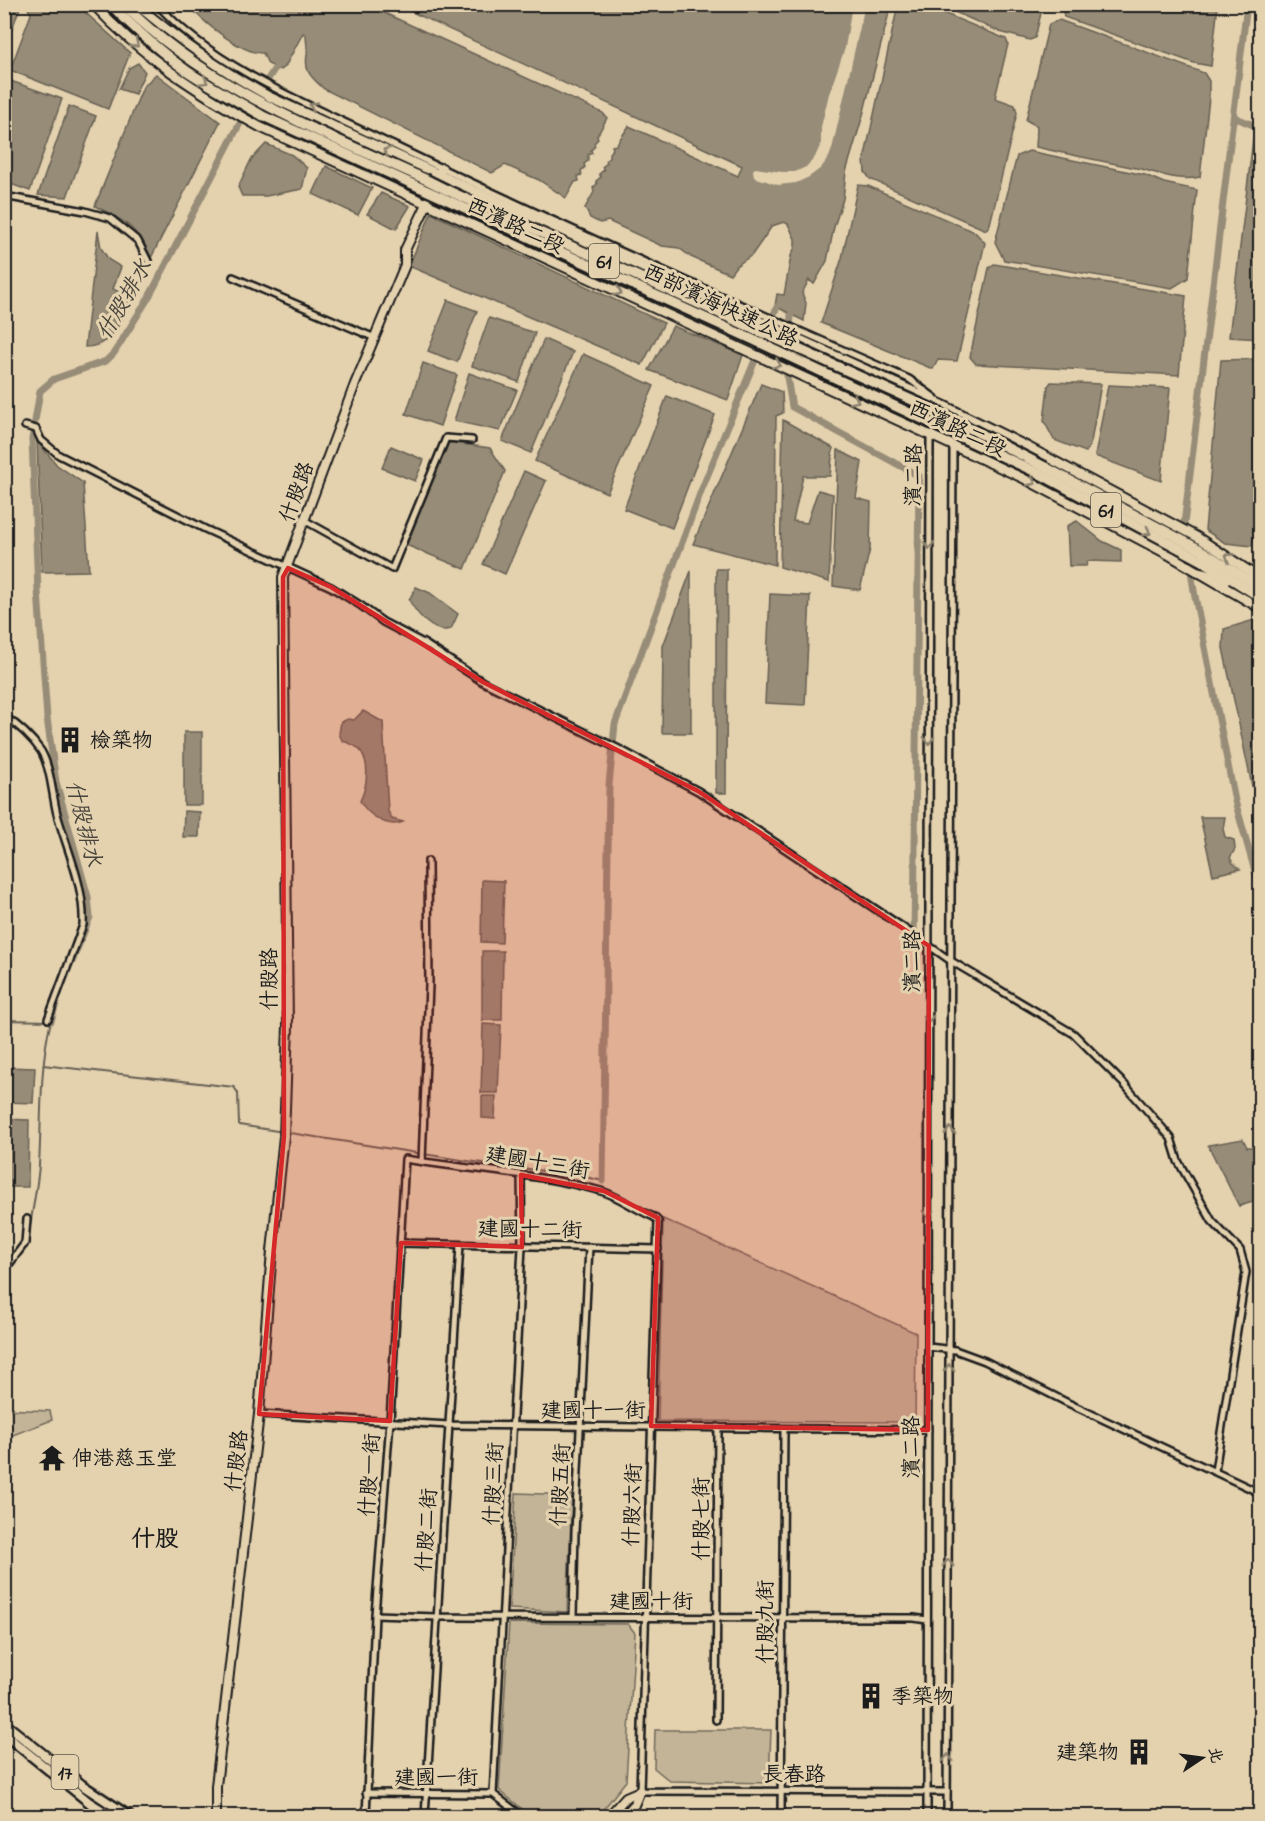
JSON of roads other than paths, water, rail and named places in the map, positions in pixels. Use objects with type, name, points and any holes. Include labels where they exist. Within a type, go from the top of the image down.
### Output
[{"type":"highway","name":"西部濱海快速公路","points":[[110,4],[137,31],[188,71],[240,103],[265,111],[446,194],[763,328],[934,410],[1043,470],[1172,546],[1201,560],[1260,597]]},
{"type":"highway","name":"西部濱海快速公路","points":[[123,4],[157,35],[192,62],[246,89],[265,111]]},
{"type":"highway","name":"西部濱海快速公路","points":[[1043,470],[1199,549],[1260,587]]},
{"type":"highway","points":[[1199,572],[1219,577],[1260,603]]},
{"type":"main road","name":"17","points":[[4,1723],[82,1785],[129,1816]]},
{"type":"main road","name":"17","points":[[4,1734],[90,1803],[111,1816]]},
{"type":"street","name":"西濱路二段","points":[[93,4],[111,24],[176,77],[260,127],[1021,477],[1171,556],[1260,608]]},
{"type":"street","name":"西濱路二段","points":[[136,4],[173,36],[246,89],[270,97],[440,171],[763,328],[812,340],[1028,447],[1170,522],[1260,578]]},
{"type":"street","points":[[157,4],[184,32],[252,75],[440,171]]},
{"type":"street","name":"什股路","points":[[216,1816],[216,1786],[259,1414],[284,1136],[288,1026],[283,577],[405,265],[405,250],[440,171]]},
{"type":"street","points":[[4,196],[110,218],[138,241],[149,263]]},
{"type":"street","points":[[233,277],[375,338]]},
{"type":"street","name":"濱二路","points":[[927,1816],[930,435],[943,405]]},
{"type":"street","name":"濱二路","points":[[943,405],[953,446],[947,1816]]},
{"type":"street","points":[[25,426],[36,429],[41,440],[59,455],[195,524],[331,587],[360,604],[383,622],[425,644],[483,682],[606,742],[698,791],[951,961],[1074,1034],[1099,1058],[1171,1138],[1178,1161],[1212,1221],[1240,1250],[1246,1272],[1215,1471]]},
{"type":"street","points":[[304,520],[392,568],[446,438],[472,440]]},
{"type":"street","points":[[4,716],[32,739],[45,760],[57,814],[73,864],[84,911],[83,925],[48,1019]]},
{"type":"street","points":[[422,1161],[429,985],[428,861]]},
{"type":"street","name":"建國十三街","points":[[405,1159],[566,1182],[604,1191],[658,1221]]},
{"type":"street","name":"什股一街","points":[[366,1793],[375,1615],[390,1421],[405,1159]]},
{"type":"street","name":"什股三街","points":[[493,1794],[522,1247],[521,1175]]},
{"type":"street","points":[[7,1267],[25,1243],[27,1219]]},
{"type":"street","name":"什股六街","points":[[640,1791],[658,1221]]},
{"type":"street","name":"建國十二街","points":[[401,1243],[522,1247],[589,1246],[658,1250]]},
{"type":"street","name":"什股二街","points":[[425,1816],[460,1245]]},
{"type":"street","name":"什股五街","points":[[573,1617],[589,1246]]},
{"type":"street","points":[[928,1347],[949,1349],[985,1361],[1068,1403],[1260,1492]]},
{"type":"street","name":"建國十一街","points":[[259,1414],[449,1425],[927,1430]]},
{"type":"street","name":"什股七街","points":[[716,1720],[718,1427]]},
{"type":"street","name":"什股九街","points":[[781,1816],[784,1429]]},
{"type":"street","name":"建國十街","points":[[375,1615],[914,1618],[927,1620]]},
{"type":"street","points":[[609,1816],[626,1797],[640,1791]]},
{"type":"street","points":[[624,1816],[634,1805],[640,1791]]},
{"type":"street","name":"長春路","points":[[640,1791],[947,1792]]},
{"type":"street","name":"建國一街","points":[[366,1816],[366,1793],[493,1794],[522,1816]]},
{"type":"water","points":[[4,5],[21,5],[5,47]]},
{"type":"water","points":[[26,5],[77,5],[130,53],[108,109],[10,70],[31,14]]},
{"type":"water","points":[[189,5],[367,5],[603,113],[607,118],[591,150],[592,153],[588,155],[588,161],[584,164],[582,175],[578,176],[579,181],[575,182],[566,198],[539,180],[505,165],[492,173],[324,89],[308,71],[306,35],[303,33],[285,67],[281,70],[268,64],[263,53],[244,48],[223,35]]},
{"type":"water","points":[[397,5],[891,5],[846,172],[843,199],[827,261],[814,284],[809,280],[802,293],[806,303],[804,321],[775,306],[777,294],[784,295],[791,256],[795,247],[795,239],[788,224],[784,222],[772,226],[752,255],[736,266],[730,274],[691,257],[679,248],[662,246],[608,221],[600,223],[590,218],[585,208],[594,192],[596,181],[601,177],[599,174],[604,170],[602,167],[607,163],[609,153],[613,149],[612,146],[616,145],[629,126],[738,176],[742,166]]},
{"type":"water","points":[[898,5],[924,5],[1006,39],[1008,44],[995,98],[1015,105],[1017,113],[990,224],[986,230],[870,179],[865,172],[864,160]]},
{"type":"water","points":[[939,5],[1043,5],[1035,38],[1030,40],[1000,32]]},
{"type":"water","points":[[1062,5],[1218,5],[1211,66],[1194,63],[1064,17]]},
{"type":"water","points":[[1059,20],[1204,73],[1209,81],[1209,98],[1200,177],[1185,179],[1170,177],[1036,147],[1037,126],[1026,120],[1049,24]]},
{"type":"water","points":[[138,63],[145,72],[135,94],[119,89],[129,68]]},
{"type":"water","points":[[156,74],[220,122],[151,258],[141,239],[129,226],[95,206],[143,87]]},
{"type":"water","points":[[5,79],[62,99],[30,191],[5,182]]},
{"type":"water","points":[[69,106],[96,116],[67,197],[38,195]]},
{"type":"water","points":[[1260,133],[1260,339],[1229,337],[1253,139],[1255,134]]},
{"type":"water","points":[[266,144],[292,155],[307,168],[302,189],[266,196],[242,196],[238,187],[251,160]]},
{"type":"water","points":[[1029,151],[1145,175],[1164,183],[1197,190],[1188,278],[1172,288],[1004,260],[995,242],[1017,156]]},
{"type":"water","points":[[326,166],[372,188],[358,215],[313,194]]},
{"type":"water","points":[[858,185],[868,186],[975,232],[985,243],[957,361],[938,360],[933,369],[821,323],[842,258]]},
{"type":"water","points":[[381,193],[410,206],[396,229],[367,214]]},
{"type":"water","points":[[431,213],[664,323],[642,365],[409,266]]},
{"type":"water","points":[[98,231],[101,248],[109,260],[121,267],[113,289],[133,299],[120,323],[109,337],[95,346],[85,347]]},
{"type":"water","points":[[994,264],[1186,296],[1179,375],[976,364],[970,357],[989,268]]},
{"type":"water","points":[[448,300],[477,311],[457,362],[428,351]]},
{"type":"water","points":[[489,318],[535,333],[519,382],[472,366]]},
{"type":"water","points":[[673,326],[743,355],[728,400],[649,370]]},
{"type":"water","points":[[544,339],[573,352],[531,453],[502,441]]},
{"type":"water","points":[[583,354],[654,386],[607,493],[535,461]]},
{"type":"water","points":[[1260,359],[1260,515],[1257,515],[1252,546],[1225,543],[1205,530],[1221,360]]},
{"type":"water","points":[[423,363],[457,375],[440,426],[406,414]]},
{"type":"water","points":[[469,373],[517,390],[500,431],[454,421]]},
{"type":"water","points":[[1051,382],[1101,384],[1091,442],[1086,452],[1054,440],[1044,421],[1048,386]]},
{"type":"water","points":[[761,384],[782,392],[783,413],[776,416],[775,565],[693,544]]},
{"type":"water","points":[[1108,385],[1170,388],[1161,481],[1095,456]]},
{"type":"water","points":[[667,396],[715,415],[672,528],[624,509]]},
{"type":"water","points":[[783,420],[833,448],[830,476],[803,476],[793,521],[807,523],[818,490],[833,494],[829,582],[780,567]]},
{"type":"water","points":[[37,441],[57,465],[83,483],[89,571],[42,572]]},
{"type":"water","points":[[448,442],[490,448],[505,471],[465,569],[406,545]]},
{"type":"water","points":[[391,446],[424,460],[415,481],[382,468]]},
{"type":"water","points":[[838,450],[862,462],[856,498],[871,502],[870,549],[860,590],[833,586]]},
{"type":"water","points":[[524,471],[546,481],[505,574],[483,564]]},
{"type":"water","points":[[1077,521],[1102,541],[1121,550],[1121,562],[1088,561],[1086,566],[1069,566],[1067,526]]},
{"type":"water","points":[[716,569],[727,569],[726,793],[716,793]]},
{"type":"water","points":[[691,571],[691,733],[662,733],[663,646]]},
{"type":"water","points":[[416,587],[430,593],[458,614],[451,629],[444,630],[432,626],[416,611],[409,600]]},
{"type":"water","points":[[770,594],[810,596],[805,705],[765,703]]},
{"type":"water","points":[[1254,620],[1258,623],[1260,634],[1260,805],[1256,805],[1223,648],[1224,629]]},
{"type":"water","points":[[363,711],[383,722],[388,811],[392,819],[403,822],[397,824],[384,822],[373,816],[360,801],[366,782],[363,754],[355,746],[342,740],[339,734],[341,722],[348,719],[354,720]]},
{"type":"water","points":[[184,732],[202,732],[202,805],[184,805]]},
{"type":"water","points":[[184,811],[200,812],[199,837],[183,837]]},
{"type":"water","points":[[1200,817],[1225,817],[1223,829],[1225,837],[1234,840],[1235,849],[1230,858],[1240,869],[1213,875]]},
{"type":"water","points":[[482,880],[504,881],[502,943],[481,942]]},
{"type":"water","points":[[482,951],[503,951],[502,1020],[482,1020]]},
{"type":"water","points":[[483,1024],[501,1025],[498,1093],[481,1093]]},
{"type":"water","points":[[5,1067],[35,1068],[33,1103],[5,1102]]},
{"type":"water","points":[[482,1096],[496,1096],[495,1119],[482,1118]]},
{"type":"water","points":[[5,1119],[29,1120],[28,1187],[5,1187]]},
{"type":"water","points":[[1243,1139],[1247,1147],[1260,1147],[1260,1200],[1239,1206],[1208,1145]]},
{"type":"waterway","points":[[1247,4],[1184,524],[1194,591],[1235,801],[1260,889]]},
{"type":"waterway","name":"什股排水","points":[[72,962],[90,917],[88,897],[56,782],[47,718],[38,591],[32,439],[40,391],[54,379],[106,361],[114,353],[149,297],[239,125],[275,68]]},
{"type":"waterway","points":[[1234,117],[1260,128]]},
{"type":"waterway","points":[[603,1181],[609,785],[615,724],[701,491],[777,307]]},
{"type":"waterway","points":[[791,315],[787,377],[792,407],[919,476],[914,942]]},
{"type":"waterway","name":"什股排水","points":[[51,1021],[56,1003]]},
{"type":"waterway","points":[[4,1020],[51,1021],[44,1056],[38,1175],[27,1248],[22,1249]]},
{"type":"waterway","points":[[43,1065],[234,1087],[238,1093],[239,1125],[603,1181]]},
{"type":"waterway","points":[[4,1259],[17,1251]]},
{"type":"waterway","points":[[4,1273],[7,1295],[4,1314]]},
{"type":"waterway","points":[[4,1473],[7,1480]]},
{"type":"place","name":"檢築物","points":[[70,740]]},
{"type":"place","name":"伸港慈玉堂","points":[[52,1458]]},
{"type":"place","name":"季築物","points":[[871,1696]]},
{"type":"place","name":"建築物","points":[[1139,1752]]},
{"type":"district","name":"什股","points":[[155,1538]]}]
